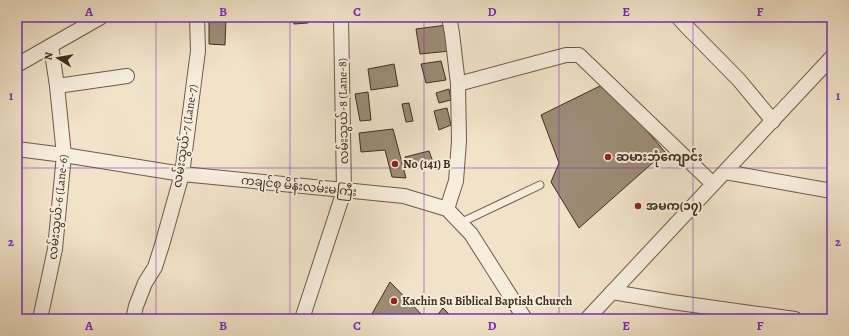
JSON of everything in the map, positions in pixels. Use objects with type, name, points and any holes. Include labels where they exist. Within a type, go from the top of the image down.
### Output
[{"type":"street","points":[[17,65],[100,17]]},
{"type":"street","name":"လမ်းသွယ်-7 (Lane-7)","points":[[133,319],[136,306],[145,283],[155,267],[182,174],[198,51],[197,17]]},
{"type":"street","name":"လမ်းသွယ်-8 (Lane-8)","points":[[302,319],[344,190],[341,17]]},
{"type":"street","points":[[447,210],[456,181],[459,141],[458,84],[449,17]]},
{"type":"street","points":[[678,17],[739,80],[773,121]]},
{"type":"street","name":"လမ်းသွယ်-6 (Lane-6)","points":[[40,319],[55,249],[64,155],[57,86],[51,46]]},
{"type":"street","points":[[458,84],[566,55],[579,55],[714,184]]},
{"type":"street","points":[[587,319],[832,57]]},
{"type":"street","points":[[57,86],[126,76]]},
{"type":"street","name":"ကချင်စု မိန်းလမ်းမကြီး","points":[[17,149],[182,174],[404,196],[447,210],[471,234],[525,319]]},
{"type":"street","points":[[725,172],[832,191]]},
{"type":"street","points":[[612,292],[770,317],[795,319]]},
{"type":"lane","points":[[460,223],[540,185]]},
{"type":"building","points":[[209,17],[226,17],[225,45],[209,44]]},
{"type":"building","points":[[294,17],[308,17],[308,23],[294,24]]},
{"type":"building","points":[[310,17],[329,17],[330,22],[311,21]]},
{"type":"building","points":[[447,25],[450,51],[420,54],[416,29]]},
{"type":"building","points":[[441,61],[446,80],[426,83],[421,64]]},
{"type":"building","points":[[394,64],[398,86],[371,90],[368,69]]},
{"type":"building","name":"ဆမားဘုံကျောင်း","points":[[606,83],[665,152],[579,228],[551,182],[559,163],[541,115]]},
{"type":"building","points":[[449,89],[451,100],[439,103],[436,93]]},
{"type":"building","points":[[368,92],[371,120],[360,121],[355,94]]},
{"type":"building","points":[[409,103],[413,121],[406,122],[402,104]]},
{"type":"building","points":[[447,108],[451,125],[439,130],[434,111]]},
{"type":"building","name":"No (141) B","points":[[393,129],[406,178],[392,177],[385,150],[361,152],[359,133]]},
{"type":"building","points":[[429,151],[433,162],[408,168],[405,157]]},
{"type":"building","name":"Kachin Su Biblical Baptish Church","points":[[390,282],[426,319],[369,319]]},
{"type":"building","points":[[443,308],[454,319],[434,319]]},
{"type":"place","name":"ဆမားဘုံကျောင်း","points":[[608,157]]},
{"type":"place","name":"No (141) B","points":[[395,164]]},
{"type":"place","name":"အမက(၁၇)","points":[[638,206]]},
{"type":"place","name":"Kachin Su Biblical Baptish Church","points":[[394,301]]}]
